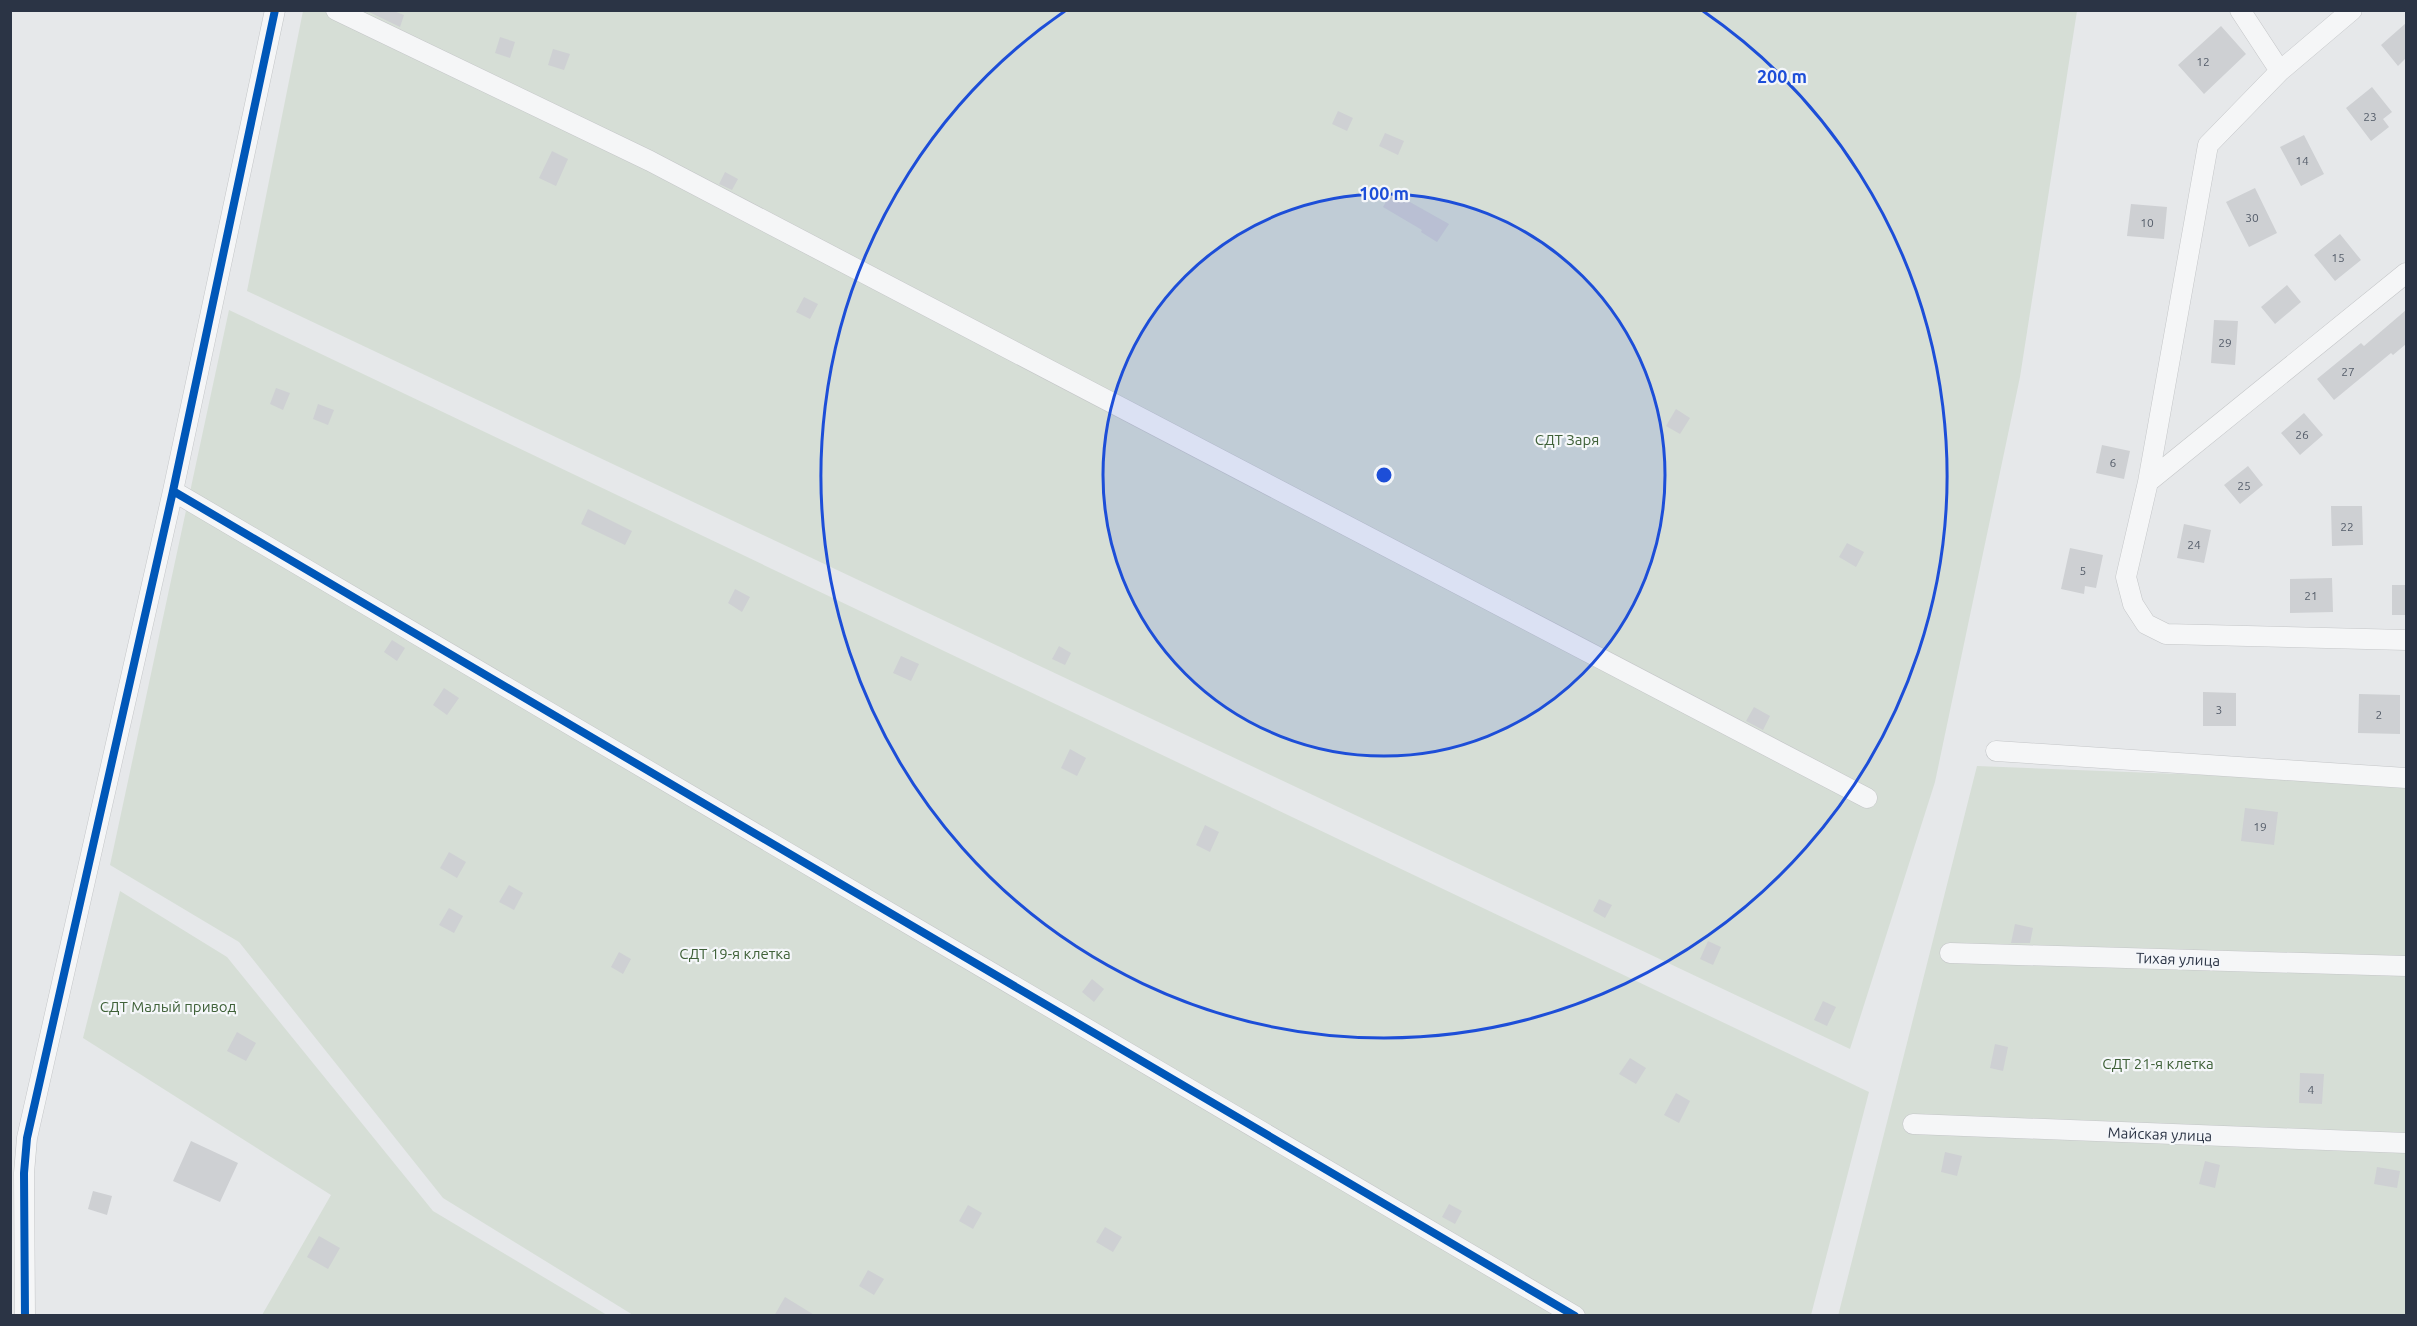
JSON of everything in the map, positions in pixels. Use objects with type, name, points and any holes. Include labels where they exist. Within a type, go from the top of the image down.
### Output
[{"type":"street","points":[[25,1316],[24,1173],[27,1138],[173,491],[275,10]]},
{"type":"street","points":[[336,10],[650,160],[1867,798]]},
{"type":"street","points":[[2240,10],[2280,70]]},
{"type":"street","points":[[2352,10],[2280,70],[2208,145],[2148,482],[2126,577],[2133,604],[2146,624],[2166,634],[2406,639]]},
{"type":"street","points":[[2148,482],[2406,273]]},
{"type":"street","points":[[173,491],[1575,1316]]},
{"type":"street","points":[[1996,751],[2406,778]]},
{"type":"street","name":"Тихая улица","points":[[1950,953],[2406,966]]},
{"type":"street","name":"Майская улица","points":[[1913,1124],[2406,1143]]},
{"type":"green space","name":"СДТ Заря","points":[[303,11],[2077,11],[2020,377],[1935,782],[1850,1049],[247,291]]},
{"type":"green space","name":"СДТ 19-я клетка","points":[[229,310],[1869,1092],[1811,1315],[633,1315],[443,1198],[239,942],[110,865]]},
{"type":"green space","name":"СДТ 21-я клетка","points":[[1977,766],[2406,783],[2406,1315],[1838,1316]]},
{"type":"green space","name":"СДТ Малый привод","points":[[120,891],[227,957],[433,1211],[607,1315],[262,1315],[331,1195],[83,1038]]},
{"type":"building","points":[[365,10],[391,10],[404,15],[400,27]]},
{"type":"building","points":[[2406,23],[2406,58],[2398,66],[2381,45]]},
{"type":"building","points":[[2221,26],[2246,54],[2204,94],[2178,65]]},
{"type":"building","points":[[500,37],[515,42],[510,58],[495,53]]},
{"type":"building","points":[[553,49],[570,54],[564,70],[548,65]]},
{"type":"building","points":[[2372,87],[2392,112],[2383,119],[2389,127],[2371,141],[2346,108]]},
{"type":"building","points":[[1338,111],[1353,118],[1347,131],[1332,124]]},
{"type":"building","points":[[1385,133],[1404,141],[1398,155],[1379,146]]},
{"type":"building","points":[[2304,135],[2324,174],[2301,186],[2280,147]]},
{"type":"building","points":[[552,151],[568,159],[556,186],[539,178]]},
{"type":"building","points":[[725,172],[738,179],[732,190],[719,184]]},
{"type":"building","points":[[2255,188],[2277,233],[2249,247],[2226,202]]},
{"type":"building","points":[[1392,192],[1449,224],[1437,242],[1421,232],[1422,230],[1383,207]]},
{"type":"building","points":[[2131,204],[2167,207],[2164,239],[2127,236]]},
{"type":"building","points":[[2340,234],[2361,260],[2335,281],[2314,255]]},
{"type":"building","points":[[2287,285],[2301,302],[2275,324],[2261,307]]},
{"type":"building","points":[[804,297],[818,304],[810,319],[796,312]]},
{"type":"building","points":[[2406,310],[2406,344],[2393,355],[2391,353],[2334,400],[2317,379],[2361,343],[2364,346]]},
{"type":"building","points":[[2214,320],[2238,321],[2235,365],[2211,363]]},
{"type":"building","points":[[276,388],[290,393],[283,410],[270,404]]},
{"type":"building","points":[[318,404],[334,410],[328,425],[313,419]]},
{"type":"building","points":[[1676,409],[1690,418],[1680,434],[1666,426]]},
{"type":"building","points":[[2304,413],[2323,435],[2300,455],[2281,433]]},
{"type":"building","points":[[2102,445],[2130,451],[2124,479],[2096,473]]},
{"type":"building","points":[[2248,466],[2263,485],[2240,504],[2224,485]]},
{"type":"building","points":[[2331,506],[2362,506],[2363,545],[2332,546]]},
{"type":"building","points":[[588,509],[632,531],[625,545],[581,524]]},
{"type":"building","points":[[2184,524],[2211,530],[2204,563],[2177,558]]},
{"type":"building","points":[[1847,543],[1864,552],[1856,567],[1839,557]]},
{"type":"building","points":[[2070,548],[2103,555],[2096,588],[2085,586],[2084,594],[2061,589]]},
{"type":"building","points":[[2332,578],[2333,612],[2290,613],[2290,579]]},
{"type":"building","points":[[2392,585],[2406,585],[2406,615],[2392,615]]},
{"type":"building","points":[[735,589],[750,597],[742,612],[728,603]]},
{"type":"building","points":[[392,640],[405,648],[397,661],[384,652]]},
{"type":"building","points":[[1059,646],[1071,653],[1065,665],[1052,659]]},
{"type":"building","points":[[901,656],[919,664],[911,681],[893,673]]},
{"type":"building","points":[[444,688],[459,698],[447,715],[433,705]]},
{"type":"building","points":[[2203,692],[2236,693],[2236,726],[2203,726]]},
{"type":"building","points":[[2359,694],[2400,695],[2400,734],[2358,733]]},
{"type":"building","points":[[1754,707],[1770,716],[1763,730],[1746,721]]},
{"type":"building","points":[[1070,749],[1086,758],[1077,776],[1061,768]]},
{"type":"building","points":[[2245,808],[2278,812],[2274,845],[2241,841]]},
{"type":"building","points":[[1205,825],[1219,832],[1210,852],[1196,845]]},
{"type":"building","points":[[449,852],[466,862],[457,878],[440,868]]},
{"type":"building","points":[[509,885],[523,893],[514,910],[499,902]]},
{"type":"building","points":[[1599,899],[1612,905],[1605,918],[1593,911]]},
{"type":"building","points":[[449,908],[463,916],[454,933],[439,925]]},
{"type":"building","points":[[2015,924],[2033,928],[2030,943],[2011,943]]},
{"type":"building","points":[[1708,941],[1721,947],[1713,965],[1700,959]]},
{"type":"building","points":[[619,952],[631,959],[623,974],[611,967]]},
{"type":"building","points":[[1092,979],[1104,989],[1094,1002],[1082,992]]},
{"type":"building","points":[[1823,1001],[1836,1007],[1827,1026],[1814,1020]]},
{"type":"building","points":[[237,1032],[256,1043],[246,1061],[227,1051]]},
{"type":"building","points":[[1995,1044],[2008,1047],[2003,1071],[1990,1068]]},
{"type":"building","points":[[1630,1058],[1646,1068],[1636,1084],[1619,1074]]},
{"type":"building","points":[[2300,1073],[2324,1074],[2322,1104],[2299,1103]]},
{"type":"building","points":[[1676,1093],[1690,1101],[1679,1123],[1664,1115]]},
{"type":"building","points":[[191,1141],[238,1163],[220,1202],[173,1181]]},
{"type":"building","points":[[1945,1152],[1962,1156],[1957,1176],[1941,1172]]},
{"type":"building","points":[[2205,1161],[2220,1165],[2215,1188],[2199,1184]]},
{"type":"building","points":[[2377,1167],[2400,1171],[2397,1188],[2374,1184]]},
{"type":"building","points":[[93,1191],[112,1196],[107,1215],[88,1209]]},
{"type":"building","points":[[1449,1204],[1462,1211],[1455,1224],[1442,1217]]},
{"type":"building","points":[[968,1205],[982,1213],[973,1229],[959,1221]]},
{"type":"building","points":[[1105,1227],[1122,1237],[1113,1252],[1096,1242]]},
{"type":"building","points":[[319,1236],[340,1248],[328,1269],[307,1257]]},
{"type":"building","points":[[868,1270],[884,1279],[874,1295],[859,1286]]},
{"type":"building","points":[[785,1297],[816,1316],[774,1316]]},
{"type":"cycle path","points":[[25,1316],[24,1173],[27,1138],[173,491],[275,10]]},
{"type":"cycle path","points":[[173,491],[1575,1316]]}]
